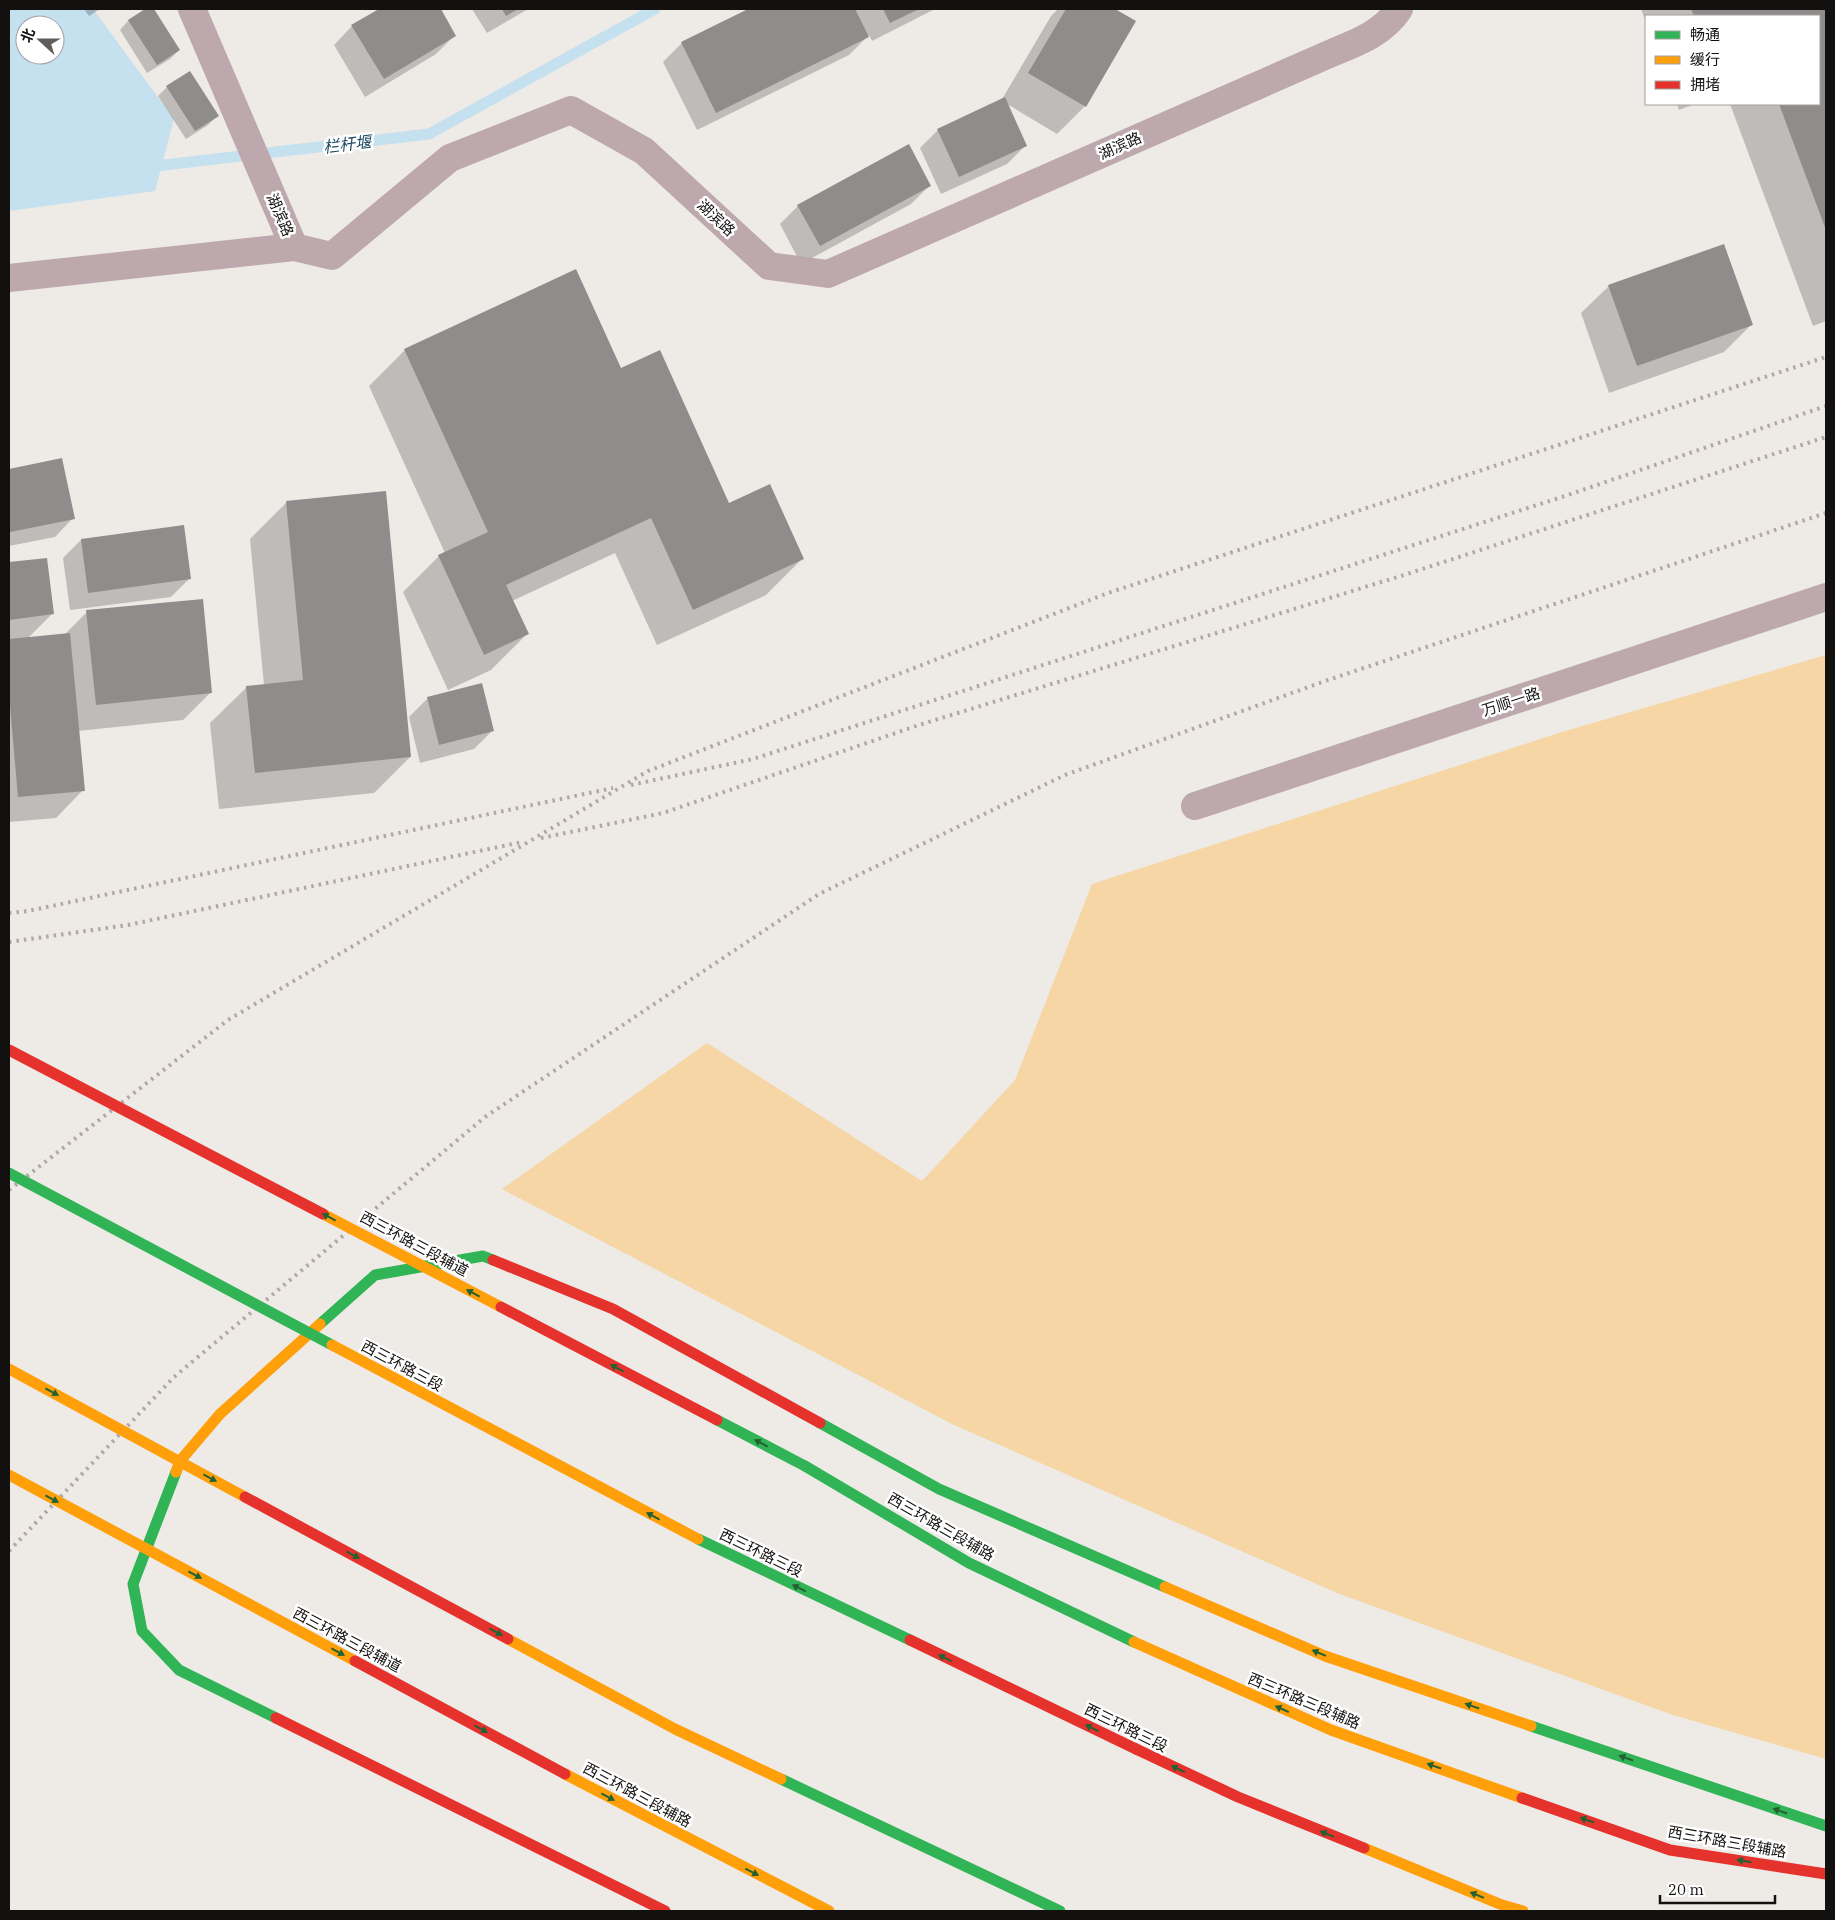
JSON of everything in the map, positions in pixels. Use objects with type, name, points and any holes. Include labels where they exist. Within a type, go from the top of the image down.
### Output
[{"type":"main road","name":"西三环路三段辅道","points":[[9,1050],[804,1466]]},
{"type":"main road","name":"西三环路三段","points":[[9,1173],[688,1534],[1238,1797],[1502,1905],[1523,1911]]},
{"type":"main road","points":[[665,1911],[179,1670],[142,1631],[133,1584],[180,1461],[220,1414],[375,1275],[483,1256],[613,1309],[939,1489],[1326,1656],[1826,1826]]},
{"type":"main road","points":[[9,1369],[675,1729],[1061,1911]]},
{"type":"main road","name":"西三环路三段辅路","points":[[804,1466],[970,1563],[1167,1658],[1331,1730],[1670,1850],[1826,1874]]},
{"type":"main road","name":"西三环路三段辅道","points":[[9,1476],[565,1774]]},
{"type":"main road","name":"西三环路三段辅路","points":[[565,1774],[829,1911]]},
{"type":"street","name":"湖滨路","points":[[192,9],[294,247],[332,256],[450,158],[572,110],[644,151],[769,266],[828,274],[1366,39],[1393,18],[1399,9]]},
{"type":"street","points":[[9,278],[294,247]]},
{"type":"street","name":"万顺一路","points":[[1195,806],[1826,597]]},
{"type":"shaded area","points":[[1826,655],[1826,1759],[1673,1715],[1337,1593],[954,1425],[502,1189],[707,1043],[922,1181],[1015,1080],[1092,884],[1562,732]]},
{"type":"water","points":[[9,9],[93,9],[174,119],[155,191],[9,211]]},
{"type":"building","points":[[145,9],[154,9],[180,50],[157,65],[128,20]]},
{"type":"building","points":[[379,9],[441,9],[456,36],[384,79],[351,25]]},
{"type":"building","points":[[502,9],[518,9],[506,16]]},
{"type":"building","points":[[748,9],[855,9],[869,37],[716,113],[681,42]]},
{"type":"building","points":[[883,9],[919,9],[890,23]]},
{"type":"building","points":[[1066,9],[1115,9],[1136,21],[1086,107],[1028,73]]},
{"type":"building","points":[[1691,9],[1826,9],[1826,230],[1779,105],[1820,105],[1820,15],[1694,15]]},
{"type":"building","points":[[190,71],[219,116],[195,131],[166,86]]},
{"type":"building","points":[[1005,97],[1027,146],[959,177],[937,129]]},
{"type":"building","points":[[909,144],[931,186],[820,246],[797,205]]},
{"type":"building","points":[[1724,244],[1753,325],[1637,366],[1608,285]]},
{"type":"building","points":[[576,269],[621,368],[660,350],[729,503],[770,484],[804,559],[693,610],[651,518],[506,585],[529,634],[484,655],[438,555],[488,532],[404,349]]},
{"type":"building","points":[[62,458],[75,519],[10,532],[9,469]]},
{"type":"building","points":[[386,491],[411,757],[255,773],[246,686],[303,680],[286,501]]},
{"type":"building","points":[[184,525],[191,579],[88,593],[81,539]]},
{"type":"building","points":[[47,558],[54,614],[9,620],[9,562]]},
{"type":"building","points":[[203,599],[212,693],[96,705],[86,610]]},
{"type":"building","points":[[70,633],[85,791],[18,797],[9,694],[9,639]]},
{"type":"building","points":[[482,683],[494,731],[439,745],[427,697]]},
{"type":"waterway","name":"栏杆堰","points":[[147,167],[429,134],[655,9]]},
{"type":"railway","points":[[9,1190],[228,1020],[648,771],[1108,593],[1826,357]]},
{"type":"railway","points":[[631,785],[753,759],[1568,495],[1826,406]]},
{"type":"railway","points":[[541,838],[663,813],[919,725],[1404,575],[1826,437]]},
{"type":"railway","points":[[9,1551],[174,1377],[485,1117],[819,894],[1065,775],[1328,680],[1826,513]]},
{"type":"railway","points":[[9,913],[28,911],[613,788]]},
{"type":"railway","points":[[9,942],[128,925],[522,842]]},
{"type":"traffic: fast","points":[[9,1173],[332,1345]]},
{"type":"traffic: fast","points":[[320,1324],[375,1275],[483,1256],[493,1260]]},
{"type":"traffic: fast","points":[[717,1420],[805,1466]]},
{"type":"traffic: fast","points":[[820,1423],[939,1489],[1165,1587]]},
{"type":"traffic: fast","points":[[805,1466],[969,1563],[1134,1642]]},
{"type":"traffic: fast","points":[[176,1472],[133,1584],[142,1631],[179,1670],[276,1718]]},
{"type":"traffic: fast","points":[[698,1539],[910,1640]]},
{"type":"traffic: fast","points":[[1531,1726],[1826,1826]]},
{"type":"traffic: fast","points":[[781,1779],[1060,1911]]},
{"type":"traffic: slow","points":[[323,1214],[501,1307]]},
{"type":"traffic: slow","points":[[176,1472],[180,1461],[220,1414],[320,1324]]},
{"type":"traffic: slow","points":[[332,1345],[698,1539]]},
{"type":"traffic: slow","points":[[9,1369],[245,1497]]},
{"type":"traffic: slow","points":[[9,1475],[355,1661]]},
{"type":"traffic: slow","points":[[1165,1587],[1325,1656],[1531,1726]]},
{"type":"traffic: slow","points":[[508,1639],[675,1729],[781,1779]]},
{"type":"traffic: slow","points":[[1134,1642],[1331,1730],[1522,1798]]},
{"type":"traffic: slow","points":[[565,1774],[829,1911]]},
{"type":"traffic: slow","points":[[1364,1848],[1502,1905],[1523,1911]]},
{"type":"traffic: jam","points":[[9,1050],[323,1214]]},
{"type":"traffic: jam","points":[[493,1260],[613,1309],[820,1423]]},
{"type":"traffic: jam","points":[[501,1307],[717,1420]]},
{"type":"traffic: jam","points":[[245,1497],[508,1639]]},
{"type":"traffic: jam","points":[[910,1640],[1136,1749]]},
{"type":"traffic: jam","points":[[355,1661],[565,1774]]},
{"type":"traffic: jam","points":[[276,1718],[665,1911]]},
{"type":"traffic: jam","points":[[1136,1749],[1238,1797],[1364,1848]]},
{"type":"traffic: jam","points":[[1522,1798],[1670,1850],[1826,1874]]}]
